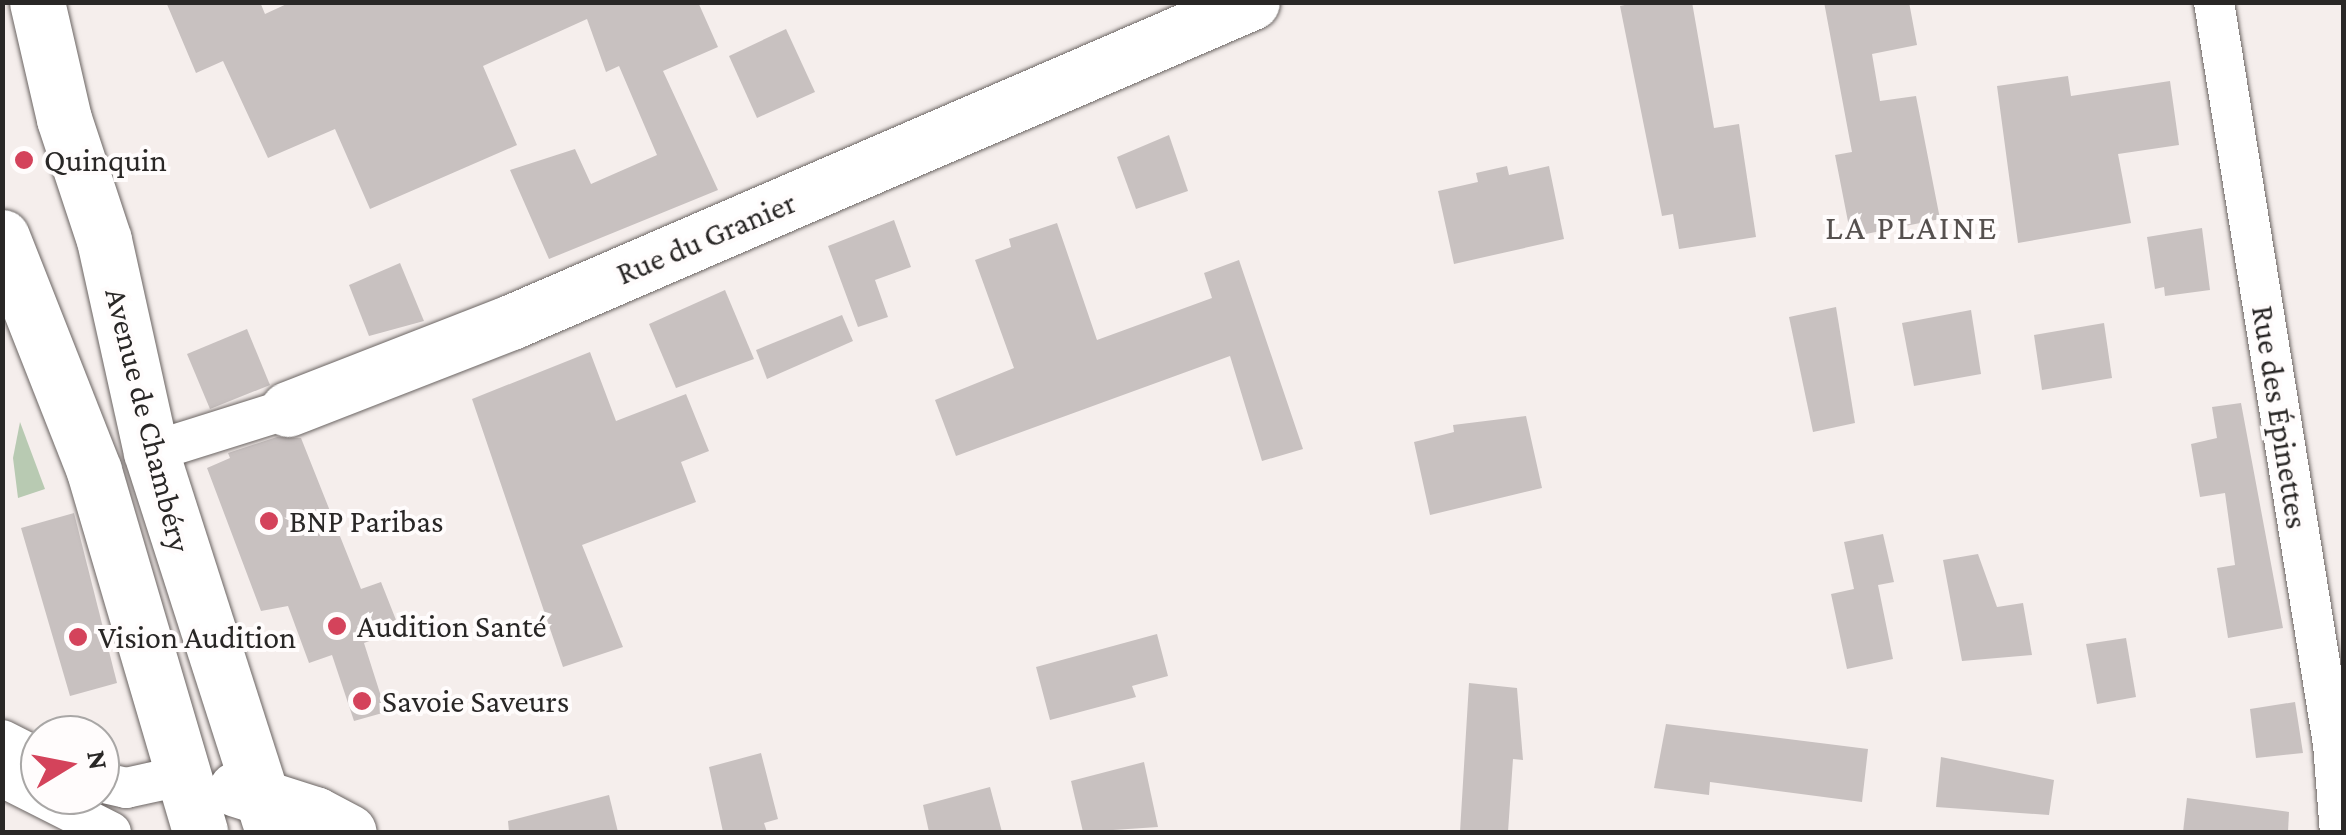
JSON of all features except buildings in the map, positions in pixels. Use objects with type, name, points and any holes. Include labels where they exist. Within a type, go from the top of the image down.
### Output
[{"type":"main road","name":"Avenue de Chambéry","points":[[37,2],[64,119],[104,240],[228,804]]},
{"type":"main road","name":"Rue du Granier","points":[[288,409],[512,322],[1252,2]]},
{"type":"main road","name":"Avenue de Chambéry","points":[[2,237],[228,804]]},
{"type":"main road","points":[[228,804],[350,832]]},
{"type":"street","name":"Rue des Épinettes","points":[[2214,2],[2333,744],[2340,832]]},
{"type":"street","name":"Rue du Granier","points":[[152,452],[288,409]]},
{"type":"street","points":[[2,778],[110,832]]},
{"type":"street","points":[[120,787],[228,804]]},
{"type":"green space","points":[[20,422],[45,489],[18,498],[13,458]]},
{"type":"place","name":"Quinquin","points":[[24,160]]},
{"type":"place","name":"BNP Paribas","points":[[269,521]]},
{"type":"place","name":"Audition Santé","points":[[337,626]]},
{"type":"place","name":"Vision Audition","points":[[78,637]]},
{"type":"place","name":"Savoie Saveurs","points":[[362,701]]},
{"type":"district","name":"LA PLAINE","points":[[1912,228]]}]
